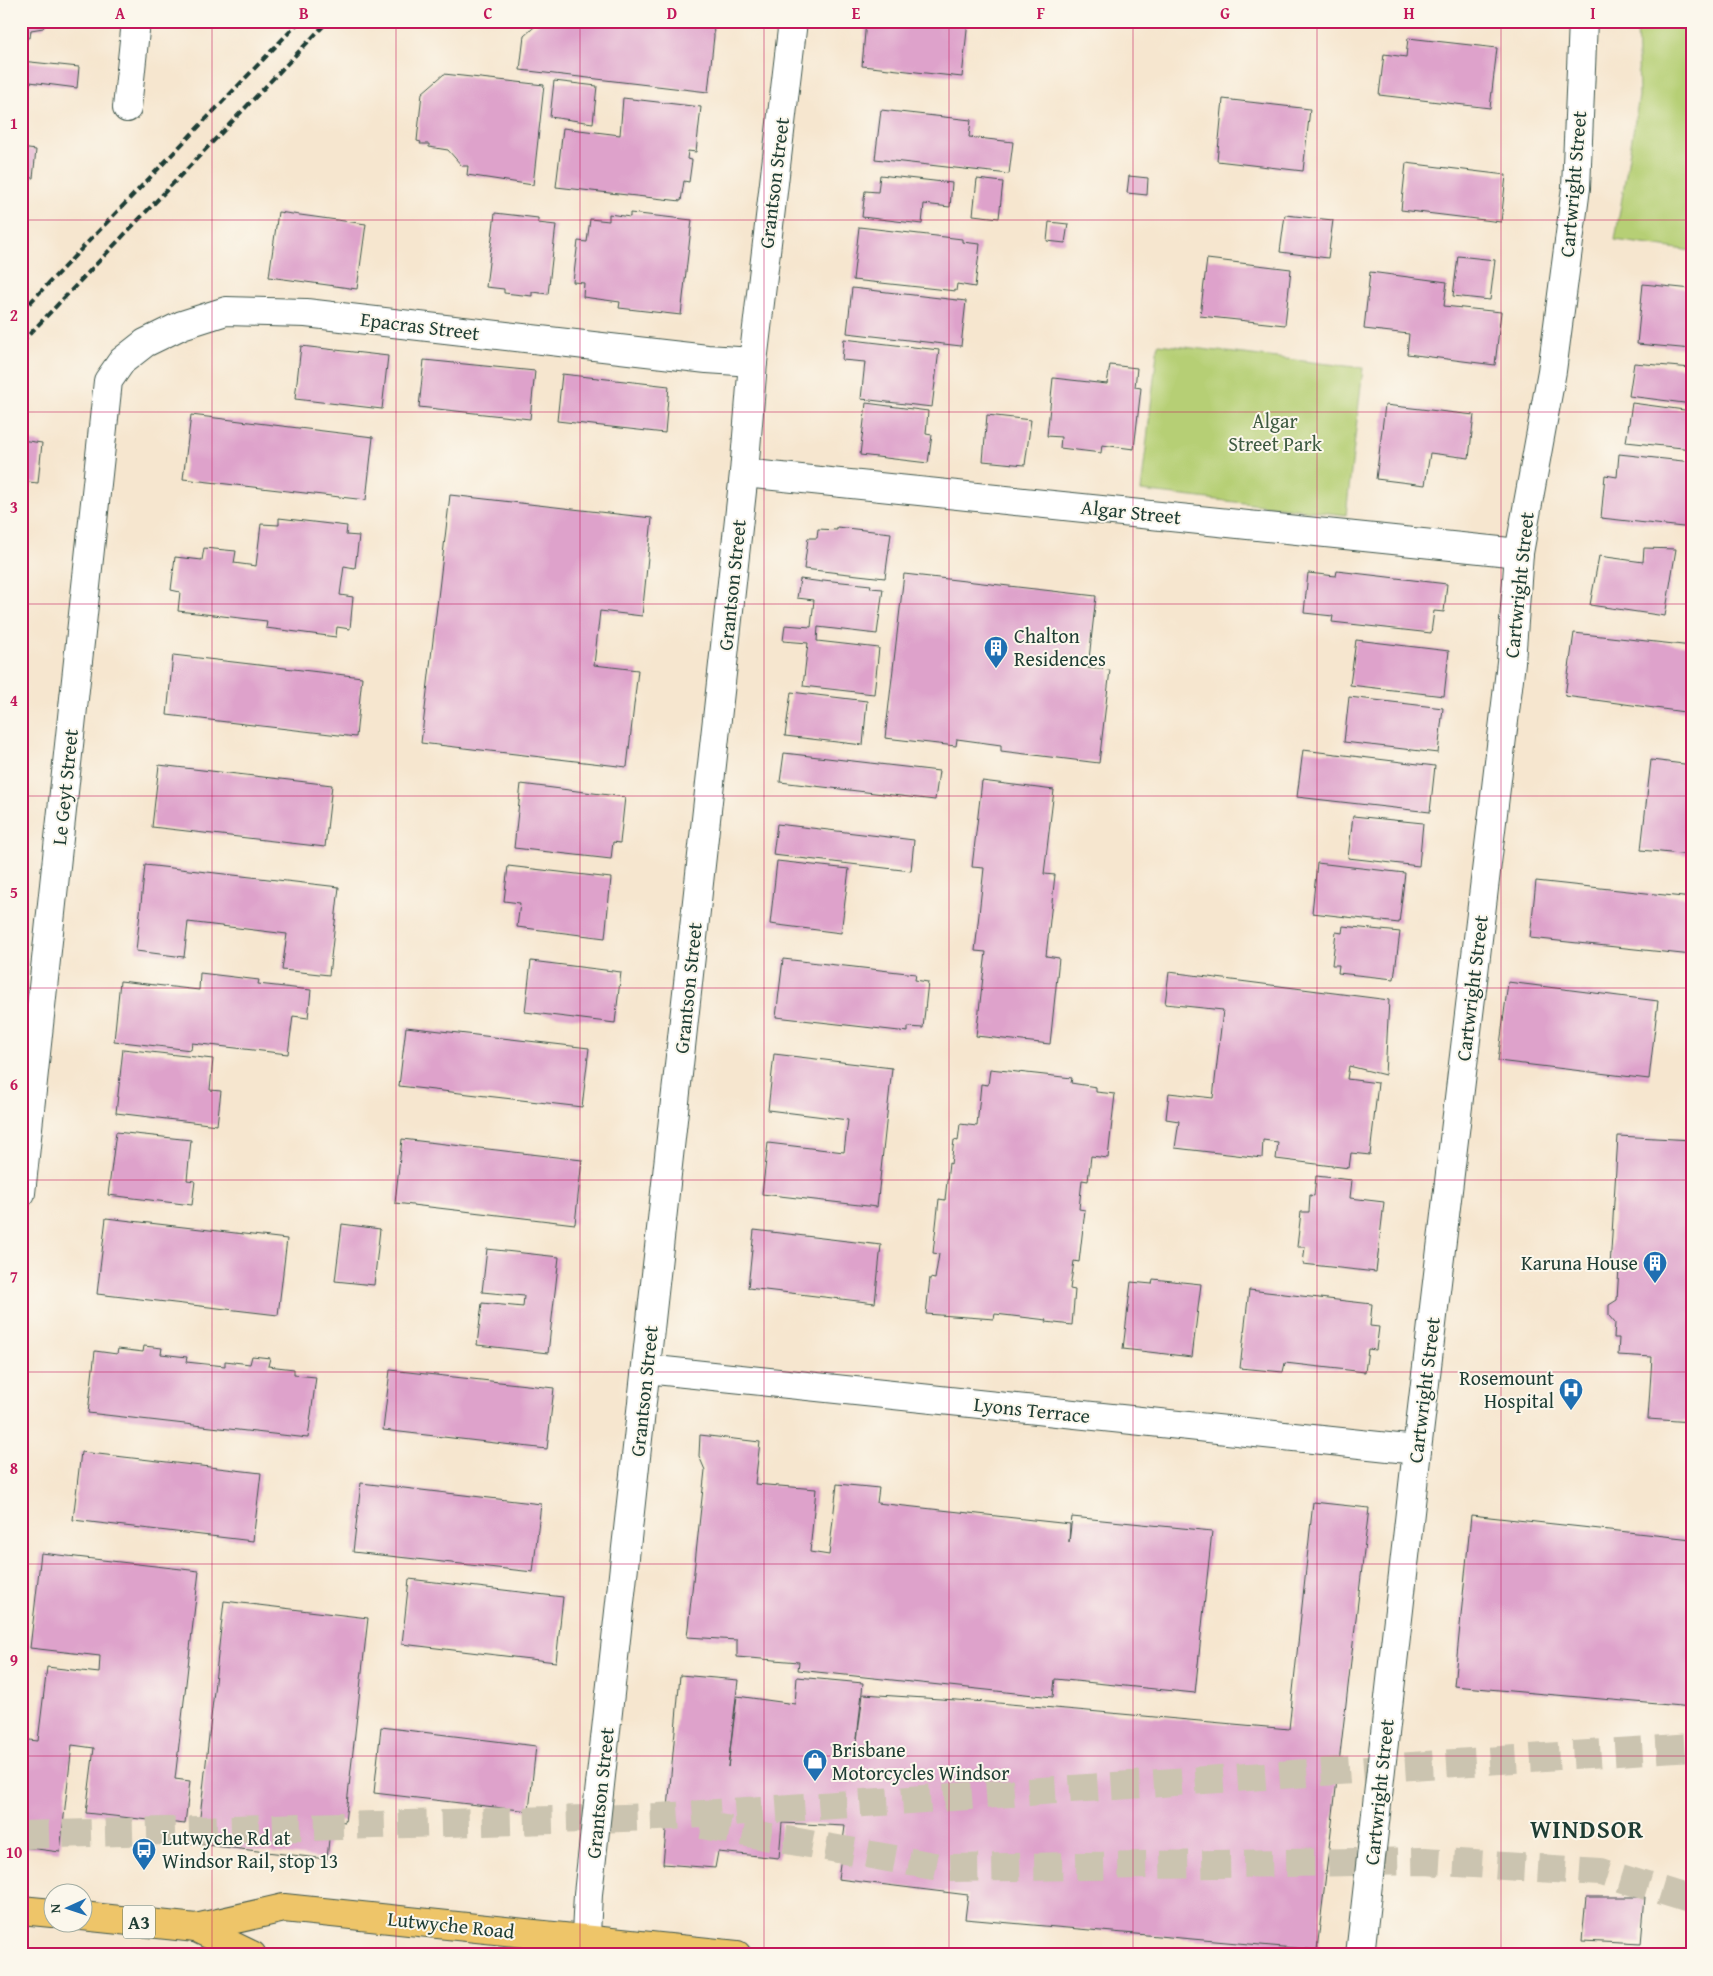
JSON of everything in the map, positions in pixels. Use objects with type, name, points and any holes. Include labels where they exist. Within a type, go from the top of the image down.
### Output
[{"type":"highway","name":"Lutwyche Road","points":[[92,1917],[196,1928],[284,1908],[586,1946],[737,1955]]},
{"type":"highway","points":[[21,1910],[42,1912]]},
{"type":"highway","name":"Lutwyche Road","points":[[196,1928],[252,1955]]},
{"type":"street","points":[[128,108],[136,21]]},
{"type":"street","name":"Grantson Street","points":[[586,1946],[588,1894],[744,472],[753,362],[793,21]]},
{"type":"street","name":"Cartwright Street","points":[[1360,1955],[1417,1450],[1512,662],[1519,553],[1552,371],[1576,188],[1583,21]]},
{"type":"street","name":"Epacras Street","points":[[108,381],[122,361],[145,343],[182,325],[226,311],[306,313],[707,359],[753,362]]},
{"type":"street","name":"Le Geyt Street","points":[[21,1193],[108,381]]},
{"type":"street","name":"Algar Street","points":[[744,472],[1519,553]]},
{"type":"street","name":"Lyons Terrace","points":[[646,1369],[1417,1450]]},
{"type":"green space","points":[[1637,21],[1692,21],[1692,251],[1615,240],[1639,96]]},
{"type":"green space","name":"Algar Street Park","points":[[1158,344],[1363,368],[1346,515],[1141,491]]},
{"type":"building","points":[[21,21],[49,21],[43,28],[31,30],[30,38],[21,37]]},
{"type":"building","points":[[541,21],[713,21],[714,36],[708,92],[520,70],[524,36]]},
{"type":"building","points":[[866,21],[906,21],[940,25],[940,21],[968,21],[962,77],[862,66]]},
{"type":"building","points":[[1225,21],[1264,21],[1263,27]]},
{"type":"building","points":[[1408,38],[1497,48],[1490,108],[1379,95],[1384,54],[1406,57]]},
{"type":"building","points":[[21,61],[79,67],[77,88],[30,82],[25,126],[21,126]]},
{"type":"building","points":[[444,74],[544,85],[533,185],[467,175],[468,166],[462,166],[448,150],[429,147],[429,144],[420,144],[421,142],[417,141],[422,93]]},
{"type":"building","points":[[554,81],[597,86],[593,123],[550,117]]},
{"type":"building","points":[[623,98],[701,107],[696,152],[688,151],[687,159],[692,160],[689,182],[684,181],[681,201],[556,187],[563,128],[620,135]]},
{"type":"building","points":[[1223,99],[1310,109],[1303,171],[1217,161]]},
{"type":"building","points":[[881,110],[971,120],[969,137],[1013,142],[1009,174],[875,159]]},
{"type":"building","points":[[21,148],[36,150],[33,178],[21,177]]},
{"type":"building","points":[[1406,163],[1506,175],[1501,222],[1401,210]]},
{"type":"building","points":[[880,175],[952,183],[950,207],[924,204],[922,224],[862,217],[865,191],[878,192]]},
{"type":"building","points":[[1129,176],[1148,178],[1147,195],[1127,193]]},
{"type":"building","points":[[977,179],[1003,182],[999,218],[973,215]]},
{"type":"building","points":[[278,212],[366,224],[357,289],[269,277]]},
{"type":"building","points":[[495,213],[538,218],[538,223],[556,225],[548,294],[532,292],[532,296],[504,293],[504,289],[486,287]]},
{"type":"building","points":[[630,213],[692,220],[681,315],[619,308],[620,302],[583,297],[584,283],[573,282],[578,241],[587,242],[590,219],[609,221],[609,214],[630,217]]},
{"type":"building","points":[[1285,215],[1333,220],[1328,258],[1280,252]]},
{"type":"building","points":[[1049,222],[1068,224],[1065,243],[1047,241]]},
{"type":"building","points":[[859,227],[962,239],[962,242],[980,244],[975,287],[957,284],[956,291],[853,280]]},
{"type":"building","points":[[1458,256],[1495,260],[1490,300],[1453,296]]},
{"type":"building","points":[[1207,259],[1291,269],[1285,325],[1200,316]]},
{"type":"building","points":[[1370,272],[1447,282],[1444,306],[1501,312],[1495,365],[1407,354],[1409,334],[1364,329]]},
{"type":"building","points":[[1643,284],[1692,289],[1692,349],[1637,344]]},
{"type":"building","points":[[852,288],[966,301],[961,346],[847,333]]},
{"type":"building","points":[[844,339],[939,350],[932,407],[861,399],[865,362],[842,360]]},
{"type":"building","points":[[301,346],[388,356],[382,409],[295,399]]},
{"type":"building","points":[[424,360],[535,371],[530,419],[419,407]]},
{"type":"building","points":[[1634,363],[1692,368],[1692,404],[1629,396]]},
{"type":"building","points":[[1110,365],[1137,368],[1135,387],[1141,388],[1134,449],[1102,445],[1101,453],[1060,448],[1061,437],[1047,436],[1053,378],[1107,384]]},
{"type":"building","points":[[562,374],[669,386],[665,433],[557,421]]},
{"type":"building","points":[[866,403],[928,411],[926,434],[932,435],[928,463],[860,455]]},
{"type":"building","points":[[1632,403],[1692,411],[1692,449],[1626,442]]},
{"type":"building","points":[[1385,405],[1474,415],[1469,458],[1430,453],[1425,485],[1376,479]]},
{"type":"building","points":[[191,415],[373,437],[366,500],[183,479]]},
{"type":"building","points":[[987,415],[1031,420],[1025,465],[983,461]]},
{"type":"building","points":[[21,440],[42,443],[38,483],[28,482],[27,494],[21,493]]},
{"type":"building","points":[[1619,454],[1692,462],[1692,528],[1601,518],[1605,475],[1617,477]]},
{"type":"building","points":[[450,495],[652,518],[642,616],[600,611],[594,665],[638,670],[627,767],[421,743]]},
{"type":"building","points":[[279,518],[347,526],[346,535],[359,536],[355,568],[344,566],[340,595],[353,597],[350,629],[337,627],[336,637],[266,628],[267,621],[178,611],[180,592],[171,590],[175,557],[202,560],[204,548],[236,551],[234,563],[256,566],[261,524],[279,525]]},
{"type":"building","points":[[837,527],[891,533],[885,578],[804,569],[808,538],[817,538],[818,529],[837,530]]},
{"type":"building","points":[[1644,548],[1676,549],[1665,616],[1590,605],[1599,556],[1643,562]]},
{"type":"building","points":[[1337,571],[1447,584],[1444,612],[1434,611],[1431,633],[1332,622],[1333,616],[1304,613],[1308,573],[1336,576]]},
{"type":"building","name":"Chalton Residences","points":[[904,574],[1096,596],[1088,668],[1110,670],[1099,763],[1001,751],[1001,745],[957,739],[956,746],[885,738]]},
{"type":"building","points":[[800,579],[871,585],[870,588],[883,589],[877,634],[818,627],[817,641],[879,648],[874,694],[803,686],[808,643],[783,641],[785,625],[811,627],[814,600],[797,598]]},
{"type":"building","points":[[1574,633],[1692,646],[1692,713],[1565,696]]},
{"type":"building","points":[[1356,640],[1449,651],[1444,696],[1350,685]]},
{"type":"building","points":[[173,655],[362,677],[356,737],[167,715]]},
{"type":"building","points":[[791,692],[867,701],[863,745],[785,736]]},
{"type":"building","points":[[1349,697],[1443,708],[1438,753],[1344,742]]},
{"type":"building","points":[[1303,750],[1435,766],[1430,812],[1297,797]]},
{"type":"building","points":[[784,753],[939,771],[935,800],[780,782]]},
{"type":"building","points":[[1651,760],[1692,765],[1692,838],[1690,855],[1641,850]]},
{"type":"building","points":[[159,765],[332,785],[325,847],[152,827]]},
{"type":"building","points":[[982,781],[1054,790],[1044,874],[1055,875],[1046,956],[1059,958],[1050,1044],[976,1036],[986,952],[975,951],[984,868],[972,867]]},
{"type":"building","points":[[521,784],[625,797],[620,843],[613,842],[611,859],[514,848]]},
{"type":"building","points":[[1353,816],[1423,823],[1419,866],[1348,858]]},
{"type":"building","points":[[777,824],[914,840],[911,871],[773,855]]},
{"type":"building","points":[[777,861],[849,869],[841,933],[770,924]]},
{"type":"building","points":[[1317,863],[1405,873],[1399,923],[1312,913]]},
{"type":"building","points":[[145,865],[339,887],[329,975],[282,970],[287,934],[188,922],[184,957],[136,951]]},
{"type":"building","points":[[508,866],[611,878],[605,938],[517,927],[520,903],[504,901]]},
{"type":"building","points":[[1536,881],[1692,898],[1692,955],[1530,938]]},
{"type":"building","points":[[1343,926],[1400,932],[1394,979],[1338,973],[1339,965],[1332,965],[1336,932],[1342,933]]},
{"type":"building","points":[[783,959],[916,974],[915,980],[928,982],[923,1028],[908,1027],[908,1032],[776,1017]]},
{"type":"building","points":[[531,961],[621,972],[615,1023],[525,1012]]},
{"type":"building","points":[[1169,972],[1389,1000],[1385,1075],[1349,1066],[1347,1079],[1378,1083],[1370,1155],[1351,1153],[1349,1168],[1276,1159],[1278,1142],[1263,1140],[1262,1158],[1175,1148],[1179,1121],[1166,1119],[1169,1093],[1213,1098],[1223,1010],[1165,1004]]},
{"type":"building","points":[[200,973],[259,980],[258,984],[311,990],[308,1018],[293,1016],[288,1054],[192,1043],[191,1050],[114,1041],[120,981],[199,990]]},
{"type":"building","points":[[1508,982],[1658,1001],[1649,1079],[1498,1061]]},
{"type":"building","points":[[406,1027],[589,1048],[582,1107],[399,1086]]},
{"type":"building","points":[[123,1049],[213,1059],[210,1090],[221,1091],[217,1125],[116,1113]]},
{"type":"building","points":[[774,1054],[892,1068],[877,1207],[762,1194],[768,1143],[844,1152],[848,1120],[768,1110]]},
{"type":"building","points":[[990,1069],[1072,1078],[1071,1083],[1096,1087],[1096,1092],[1115,1094],[1108,1158],[1091,1156],[1088,1181],[1082,1180],[1079,1209],[1085,1210],[1079,1262],[1074,1261],[1070,1289],[1075,1290],[1072,1325],[995,1314],[994,1319],[926,1314],[930,1278],[935,1279],[939,1254],[933,1253],[939,1199],[945,1200],[949,1163],[951,1164],[954,1140],[958,1141],[960,1124],[977,1126],[981,1084],[988,1085]]},
{"type":"building","points":[[116,1132],[191,1140],[187,1180],[195,1181],[192,1205],[108,1195]]},
{"type":"building","name":"Karuna House","points":[[1618,1136],[1692,1140],[1692,1422],[1648,1419],[1652,1357],[1618,1355],[1619,1338],[1614,1338],[1615,1323],[1609,1316],[1609,1305],[1617,1300],[1619,1267],[1610,1267]]},
{"type":"building","points":[[402,1139],[582,1160],[575,1224],[395,1203]]},
{"type":"building","points":[[1316,1176],[1352,1180],[1350,1198],[1384,1202],[1376,1272],[1303,1264],[1305,1247],[1297,1247],[1301,1212],[1309,1212],[1310,1195],[1314,1196]]},
{"type":"building","points":[[106,1218],[287,1239],[278,1315],[97,1294]]},
{"type":"building","points":[[342,1224],[380,1229],[374,1285],[335,1281]]},
{"type":"building","points":[[754,1230],[881,1245],[875,1303],[748,1288]]},
{"type":"building","points":[[487,1249],[559,1257],[548,1353],[477,1345],[482,1303],[523,1307],[524,1296],[482,1292]]},
{"type":"building","points":[[1153,1279],[1201,1284],[1192,1357],[1123,1349],[1131,1282],[1152,1284]]},
{"type":"building","points":[[1249,1290],[1372,1304],[1370,1326],[1379,1327],[1376,1350],[1368,1349],[1365,1372],[1285,1363],[1283,1372],[1240,1368]]},
{"type":"building","points":[[144,1346],[162,1348],[161,1354],[187,1357],[186,1362],[225,1366],[225,1361],[250,1364],[252,1356],[270,1358],[268,1366],[294,1369],[294,1375],[316,1377],[308,1438],[88,1413],[95,1351],[117,1354],[118,1349],[143,1352]]},
{"type":"building","points":[[390,1370],[554,1388],[547,1449],[383,1430]]},
{"type":"building","points":[[700,1435],[760,1442],[755,1484],[816,1489],[810,1552],[829,1555],[837,1484],[879,1488],[877,1503],[1070,1524],[1069,1542],[1072,1517],[1212,1531],[1195,1693],[1055,1679],[1053,1697],[798,1670],[799,1662],[737,1657],[737,1640],[687,1637],[705,1470],[699,1456]]},
{"type":"building","points":[[81,1452],[261,1473],[253,1541],[73,1520]]},
{"type":"building","points":[[361,1483],[541,1504],[533,1572],[353,1552]]},
{"type":"building","points":[[1313,1502],[1369,1508],[1317,1950],[965,1919],[968,1895],[838,1879],[845,1826],[782,1823],[779,1858],[718,1852],[715,1868],[663,1864],[680,1675],[738,1680],[728,1767],[737,1696],[795,1704],[797,1677],[863,1683],[856,1748],[863,1694],[987,1702],[1289,1729]]},
{"type":"building","points":[[1471,1515],[1692,1539],[1692,1707],[1454,1686]]},
{"type":"building","points":[[41,1553],[199,1571],[175,1779],[190,1781],[185,1824],[86,1813],[94,1748],[72,1745],[60,1852],[21,1847],[21,1739],[38,1741],[47,1667],[99,1673],[100,1656],[30,1648]]},
{"type":"building","points":[[409,1579],[563,1597],[556,1662],[402,1644]]},
{"type":"building","points":[[224,1601],[368,1618],[345,1822],[331,1820],[327,1859],[197,1844]]},
{"type":"building","points":[[381,1727],[536,1746],[529,1811],[374,1793]]},
{"type":"building","points":[[1586,1897],[1645,1897],[1641,1944],[1582,1941]]},
{"type":"tunnel","points":[[21,1835],[658,1817],[1692,1747]]},
{"type":"tunnel","points":[[702,1825],[945,1868],[1425,1861],[1601,1872],[1692,1900]]},
{"type":"railway","points":[[21,312],[300,21]]},
{"type":"railway","points":[[21,343],[328,21]]},
{"type":"place","name":"Chalton Residences","points":[[996,669]]},
{"type":"place","name":"Karuna House","points":[[1655,1284]]},
{"type":"place","name":"Rosemount Hospital","points":[[1571,1411]]},
{"type":"place","name":"Brisbane Motorcycles Windsor","points":[[815,1782]]},
{"type":"place","name":"Lutwyche Rd at Windsor Rail, stop 13","points":[[144,1871]]},
{"type":"district","name":"WINDSOR","points":[[1587,1829]]}]
